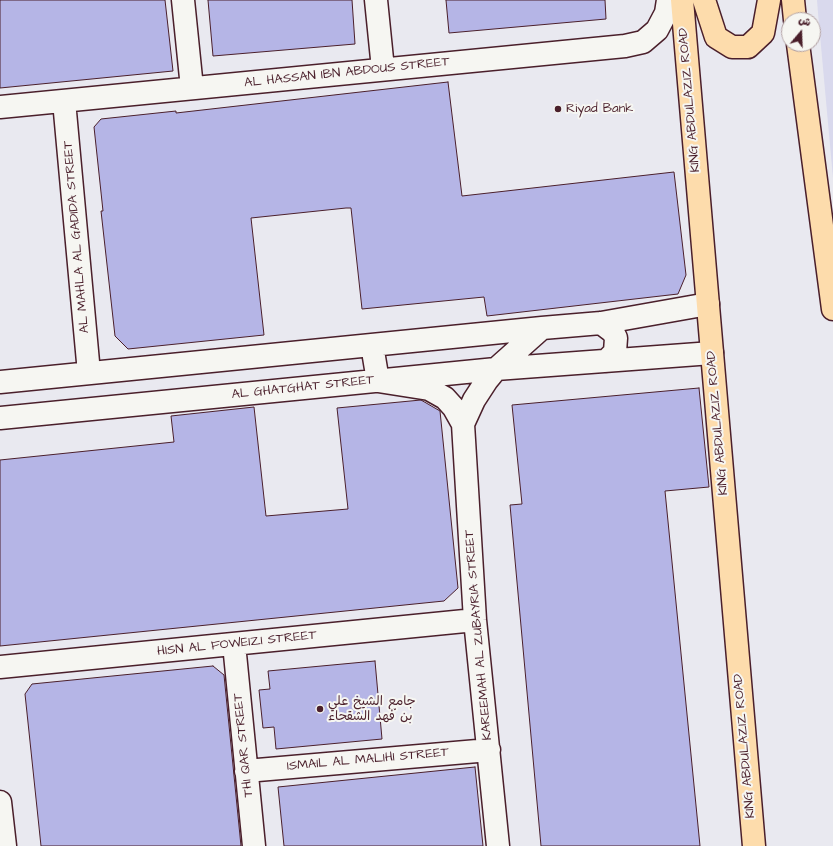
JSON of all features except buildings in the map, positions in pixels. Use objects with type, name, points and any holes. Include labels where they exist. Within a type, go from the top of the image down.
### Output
[{"type":"main road","name":"KING ABDULAZIZ ROAD","points":[[682,0],[754,846]]},
{"type":"main road","points":[[704,0],[716,37],[732,47],[748,47],[763,33],[769,0]]},
{"type":"main road","points":[[793,0],[794,12]]},
{"type":"main road","points":[[799,52],[827,222],[833,309]]},
{"type":"street","points":[[183,0],[192,88]]},
{"type":"street","points":[[376,0],[383,70]]},
{"type":"street","name":"AL HASSAN IBN ABDOUS STREET","points":[[0,107],[625,46],[643,42],[657,30],[666,13],[668,0]]},
{"type":"street","name":"AL MAHLA AL GADIDA STREET","points":[[64,101],[89,373]]},
{"type":"street","points":[[0,382],[601,323],[708,304]]},
{"type":"street","points":[[601,323],[613,332],[616,338],[615,352],[606,361]]},
{"type":"street","points":[[463,424],[479,392],[496,369],[542,328]]},
{"type":"street","points":[[372,345],[378,381]]},
{"type":"street","name":"AL GHATGHAT STREET","points":[[0,418],[496,369],[712,353]]},
{"type":"street","name":"KAREEMAH AL ZUBAYRIA STREET","points":[[378,381],[429,389],[445,398],[454,408],[463,424],[475,620],[498,846]]},
{"type":"street","name":"HISN AL FOWEIZI STREET","points":[[0,667],[475,620]]},
{"type":"street","name":"THI QAR STREET","points":[[234,644],[254,846]]},
{"type":"street","name":"ISMAIL AL MALIHI STREET","points":[[246,771],[489,750]]},
{"type":"street","points":[[0,802],[5,846]]},
{"type":"shaded area","points":[[817,0],[833,0],[833,178],[821,46],[821,12],[818,12]]},
{"type":"place","name":"Riyad Bank","points":[[558,109]]},
{"type":"place","name":"جامع الشيخ علي بن فهد الشقحاء","points":[[320,709]]}]
